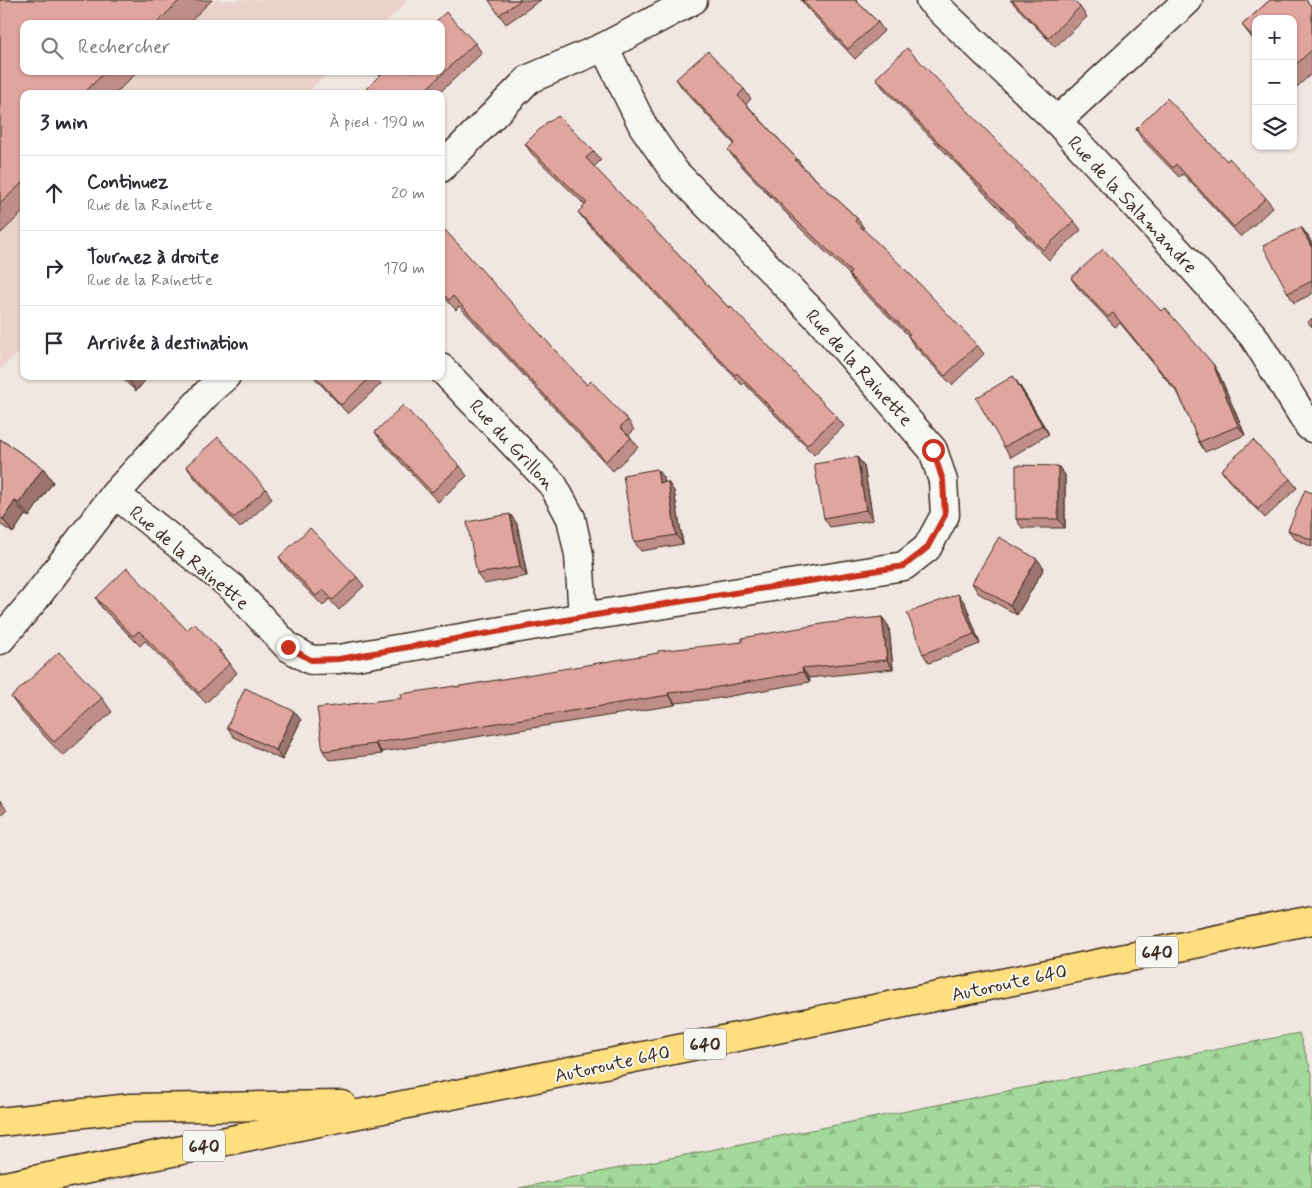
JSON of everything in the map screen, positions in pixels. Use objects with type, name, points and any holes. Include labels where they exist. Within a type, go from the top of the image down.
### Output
[{"type":"highway","name":"Autoroute 640","points":[[0,1188],[1312,920]]},
{"type":"highway","points":[[0,1122],[131,1108],[409,1104]]},
{"type":"street","points":[[445,164],[529,79],[604,47],[693,0]]},
{"type":"street","name":"Rue de la Salamandre","points":[[930,0],[1057,121],[1187,261],[1254,337],[1312,428]]},
{"type":"street","points":[[1057,121],[1188,0]]},
{"type":"street","name":"Rue de la Rainette","points":[[115,494],[233,588],[288,647],[311,660],[339,659],[583,617],[904,566],[927,548],[945,515],[943,481],[933,450],[820,320],[674,171],[643,126],[604,47]]},
{"type":"street","name":"Rue du Grillon","points":[[445,372],[553,484],[571,518],[579,555],[583,617]]},
{"type":"street","points":[[0,640],[34,600],[115,494],[209,391],[221,380]]},
{"type":"shaded area","points":[[0,0],[409,0],[387,20],[20,20],[20,75],[326,75],[309,90],[20,90],[20,352],[0,370]]},
{"type":"green space","points":[[1299,1033],[1312,1074],[1312,1188],[519,1188]]},
{"type":"building","points":[[0,0],[180,0],[160,20],[20,20],[20,75],[102,75],[87,90],[20,90],[20,185],[0,204]]},
{"type":"building","points":[[489,0],[521,0],[499,15]]},
{"type":"building","points":[[802,0],[855,0],[878,22],[848,49]]},
{"type":"building","points":[[1012,0],[1073,0],[1080,7],[1048,38]]},
{"type":"building","points":[[1270,0],[1306,0],[1312,7],[1312,50],[1297,63],[1297,15],[1253,15]]},
{"type":"building","points":[[446,12],[475,43],[445,71],[445,20],[437,20]]},
{"type":"building","points":[[1252,16],[1252,36],[1242,25]]},
{"type":"building","points":[[907,48],[1074,221],[1043,250],[876,78]]},
{"type":"building","points":[[708,51],[744,89],[738,96],[797,159],[795,160],[857,218],[855,221],[913,277],[977,345],[945,376],[908,336],[910,334],[849,275],[851,272],[795,219],[728,150],[735,143],[676,79]]},
{"type":"building","points":[[380,75],[441,75],[425,90],[365,90]]},
{"type":"building","points":[[1167,98],[1227,161],[1229,158],[1266,198],[1234,227],[1176,164],[1173,168],[1136,129]]},
{"type":"building","points":[[558,116],[594,151],[586,158],[729,308],[730,306],[837,417],[807,445],[737,373],[735,375],[578,212],[587,203],[525,144],[548,121]]},
{"type":"building","points":[[1301,227],[1312,248],[1312,281],[1288,293],[1263,246]]},
{"type":"building","points":[[445,230],[587,385],[591,381],[628,420],[620,427],[631,438],[606,461],[453,296],[449,300],[445,296]]},
{"type":"building","points":[[1103,249],[1161,311],[1165,308],[1213,364],[1238,426],[1199,442],[1178,392],[1113,313],[1108,317],[1071,278]]},
{"type":"building","points":[[1312,318],[1312,327],[1308,322]]},
{"type":"building","points":[[1013,376],[1042,425],[1004,447],[976,398]]},
{"type":"building","points":[[319,380],[368,380],[341,405]]},
{"type":"building","points":[[403,405],[460,466],[432,492],[375,432]]},
{"type":"building","points":[[218,437],[266,489],[234,518],[186,466]]},
{"type":"building","points":[[0,439],[43,468],[19,503],[15,501],[3,519],[0,517]]},
{"type":"building","points":[[1253,440],[1290,479],[1258,509],[1221,470]]},
{"type":"building","points":[[857,457],[866,510],[824,518],[814,464]]},
{"type":"building","points":[[1016,465],[1058,466],[1058,519],[1016,519]]},
{"type":"building","points":[[657,469],[659,483],[668,482],[676,535],[634,542],[623,475]]},
{"type":"building","points":[[1305,490],[1312,493],[1312,540],[1288,530]]},
{"type":"building","points":[[510,514],[520,567],[477,574],[467,522]]},
{"type":"building","points":[[310,528],[357,577],[333,600],[323,590],[316,596],[279,557]]},
{"type":"building","points":[[999,537],[1037,559],[1010,605],[972,583]]},
{"type":"building","points":[[127,568],[187,630],[194,623],[230,663],[199,693],[139,631],[133,636],[96,598]]},
{"type":"building","points":[[958,594],[974,634],[923,654],[907,613]]},
{"type":"building","points":[[882,617],[887,660],[802,668],[803,672],[707,689],[668,693],[669,695],[323,751],[317,708],[402,698],[401,694],[455,687],[658,653],[658,651],[742,642],[742,638],[828,623]]},
{"type":"building","points":[[59,652],[102,698],[54,742],[11,697]]},
{"type":"building","points":[[245,688],[294,711],[276,750],[227,727]]},
{"type":"route","points":[[288,647],[311,660],[339,659],[583,617],[720,597],[904,566],[927,548],[945,515],[943,481],[933,450]]}]
